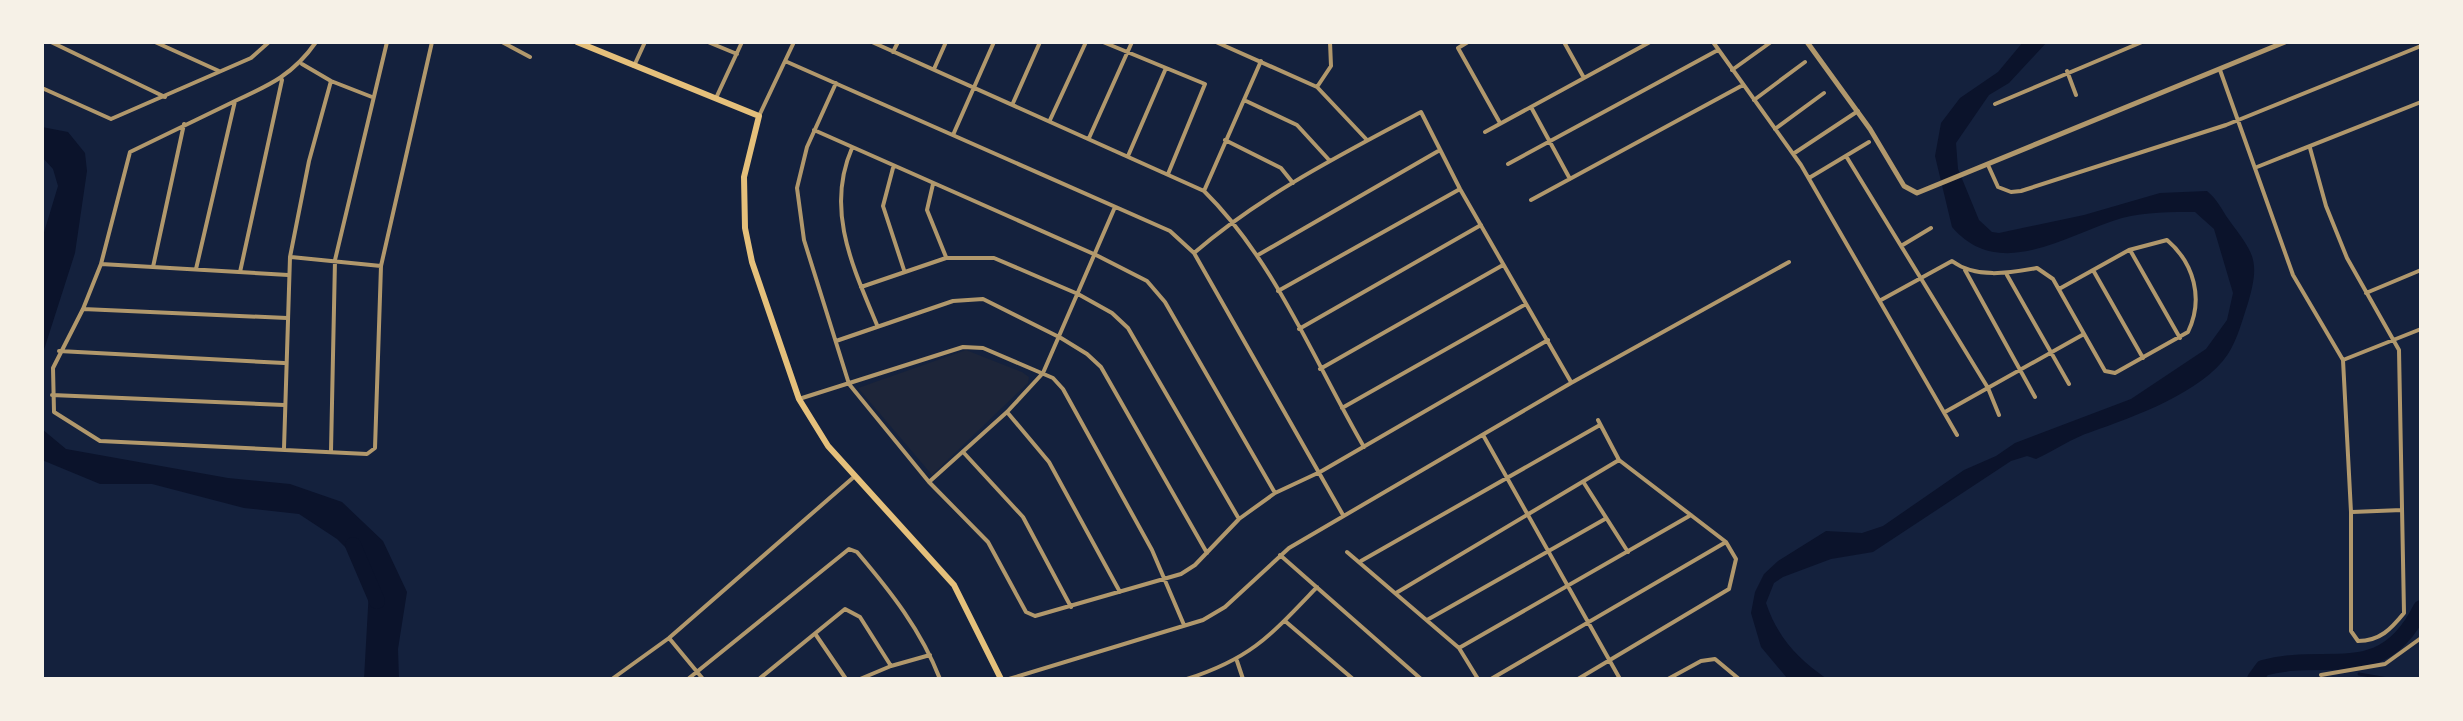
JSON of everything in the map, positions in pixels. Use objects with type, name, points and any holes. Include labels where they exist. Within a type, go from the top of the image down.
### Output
[{"type":"main road","points":[[577,42],[759,116],[744,177],[745,228],[752,262],[799,399],[817,431],[954,585],[1001,679]]},
{"type":"street","points":[[51,42],[165,97]]},
{"type":"street","points":[[155,42],[219,71]]},
{"type":"street","points":[[260,42],[268,44]]},
{"type":"street","points":[[316,42],[301,64],[282,80],[130,152],[101,264],[83,309],[53,368],[54,412],[94,440],[367,454],[375,448],[381,266],[432,42]]},
{"type":"street","points":[[331,451],[335,260],[387,42]]},
{"type":"street","points":[[502,42],[530,57]]},
{"type":"street","points":[[634,66],[645,42]]},
{"type":"street","points":[[708,42],[737,54]]},
{"type":"street","points":[[716,98],[742,42]]},
{"type":"street","points":[[759,116],[794,42]]},
{"type":"street","points":[[872,42],[1204,191],[1233,219],[1257,255],[1364,447]]},
{"type":"street","points":[[893,52],[898,42]]},
{"type":"street","points":[[934,70],[946,42]]},
{"type":"street","points":[[953,135],[994,42]]},
{"type":"street","points":[[1013,103],[1040,42]]},
{"type":"street","points":[[1050,120],[1086,42]]},
{"type":"street","points":[[1103,42],[1205,84],[1168,174]]},
{"type":"street","points":[[1089,138],[1132,42]]},
{"type":"street","points":[[1216,42],[1317,87],[1367,140]]},
{"type":"street","points":[[1317,87],[1331,66],[1330,42]]},
{"type":"street","points":[[1468,42],[1458,48],[1500,123]]},
{"type":"street","points":[[1564,42],[1584,78]]},
{"type":"street","points":[[1485,132],[1650,42]]},
{"type":"street","points":[[1713,42],[1793,154],[1881,300],[1957,435]]},
{"type":"street","points":[[1732,70],[1771,42]]},
{"type":"street","points":[[1807,42],[1858,111],[1904,186],[1912,193],[1970,173],[2285,42]]},
{"type":"street","points":[[1995,104],[2067,71],[2142,42]]},
{"type":"street","points":[[42,88],[111,119],[251,58],[268,44]]},
{"type":"street","points":[[1988,165],[1998,187],[2021,191],[2240,120],[2421,46]]},
{"type":"street","points":[[1508,164],[1718,50]]},
{"type":"street","points":[[1204,191],[1261,60]]},
{"type":"street","points":[[785,61],[1170,231],[1194,253],[1343,515]]},
{"type":"street","points":[[1754,100],[1805,62]]},
{"type":"street","points":[[301,64],[331,81],[372,97]]},
{"type":"street","points":[[1128,156],[1166,68]]},
{"type":"street","points":[[2220,70],[2293,275],[2343,360],[2351,512],[2351,631],[2358,641],[2389,632],[2404,613],[2396,340],[2347,258],[2326,206],[2310,148]]},
{"type":"street","points":[[2067,71],[2076,95]]},
{"type":"street","points":[[240,272],[282,80]]},
{"type":"street","points":[[284,448],[284,363],[290,257],[309,161],[331,81]]},
{"type":"street","points":[[836,83],[814,130],[797,188],[799,214],[849,384],[929,482],[988,542],[1026,612],[1035,616],[1167,579],[1195,565],[1239,519],[1275,493],[1320,472],[1548,340]]},
{"type":"street","points":[[1531,200],[1743,85]]},
{"type":"street","points":[[1775,129],[1824,93]]},
{"type":"street","points":[[1244,100],[1297,125],[1330,161]]},
{"type":"street","points":[[196,269],[235,101]]},
{"type":"street","points":[[2257,167],[2421,102]]},
{"type":"street","points":[[1531,107],[1570,179]]},
{"type":"street","points":[[1793,154],[1858,111]]},
{"type":"street","points":[[1194,253],[1233,219],[1330,161],[1421,112],[1460,189],[1571,383]]},
{"type":"street","points":[[153,267],[184,124]]},
{"type":"street","points":[[814,130],[893,168],[1096,255],[1147,281],[1165,302],[1275,493]]},
{"type":"street","points":[[1225,140],[1281,168],[1293,183]]},
{"type":"street","points":[[1808,179],[1869,142]]},
{"type":"street","points":[[852,148],[841,179],[839,206],[843,231],[877,325]]},
{"type":"street","points":[[1257,255],[1440,150]]},
{"type":"street","points":[[1846,156],[1988,388],[1999,415]]},
{"type":"street","points":[[893,168],[883,206],[904,270]]},
{"type":"street","points":[[933,184],[927,210],[946,258]]},
{"type":"street","points":[[1278,291],[1460,189]]},
{"type":"street","points":[[929,482],[1007,412],[1043,373],[1061,338],[1115,207]]},
{"type":"street","points":[[1299,330],[1481,225]]},
{"type":"street","points":[[1901,246],[1931,228]]},
{"type":"street","points":[[1965,270],[2007,274],[2037,268],[2046,272],[2059,289],[2105,371],[2115,373],[2180,338],[2193,321],[2198,302],[2193,278],[2178,249],[2167,240],[2129,250],[2059,289]]},
{"type":"street","points":[[2129,250],[2180,338]]},
{"type":"street","points":[[290,257],[381,266]]},
{"type":"street","points":[[861,287],[946,258],[994,258],[1078,294],[1112,313],[1128,328],[1239,519]]},
{"type":"street","points":[[1881,300],[1952,261],[1965,270],[2035,397]]},
{"type":"street","points":[[1009,679],[1185,626],[1225,607],[1280,555],[1343,515],[1789,262]]},
{"type":"street","points":[[101,264],[288,275]]},
{"type":"street","points":[[1320,369],[1503,265]]},
{"type":"street","points":[[2093,270],[2143,358]]},
{"type":"street","points":[[2366,293],[2421,270]]},
{"type":"street","points":[[2007,274],[2069,384]]},
{"type":"street","points":[[836,341],[953,301],[983,299],[1061,338],[1101,367],[1207,553]]},
{"type":"street","points":[[1342,408],[1526,304]]},
{"type":"street","points":[[83,309],[287,318]]},
{"type":"street","points":[[2343,360],[2421,329]]},
{"type":"street","points":[[1945,412],[2084,334]]},
{"type":"street","points":[[799,399],[963,347],[983,348],[1043,373],[1063,389],[1091,435],[1167,579],[1185,626]]},
{"type":"street","points":[[59,351],[284,363]]},
{"type":"street","points":[[52,395],[284,405]]},
{"type":"street","points":[[1007,412],[1049,462],[1121,593]]},
{"type":"street","points":[[1361,561],[1599,422],[1619,460],[1726,542],[1736,559],[1729,589],[1578,679]]},
{"type":"street","points":[[1483,435],[1620,679]]},
{"type":"street","points":[[964,453],[1023,517],[1071,607]]},
{"type":"street","points":[[1396,593],[1619,460]]},
{"type":"street","points":[[612,679],[669,638],[855,476]]},
{"type":"street","points":[[1584,483],[1628,552]]},
{"type":"street","points":[[2351,512],[2402,510]]},
{"type":"street","points":[[1459,648],[1691,515]]},
{"type":"street","points":[[1427,620],[1605,519]]},
{"type":"street","points":[[1491,679],[1726,542]]},
{"type":"street","points":[[688,679],[849,549],[857,552],[890,591],[930,655],[940,679]]},
{"type":"street","points":[[1347,552],[1459,648],[1478,679]]},
{"type":"street","points":[[1280,555],[1421,679]]},
{"type":"street","points":[[1187,679],[1237,661],[1285,621],[1317,587]]},
{"type":"street","points":[[759,679],[816,635],[840,611],[853,610],[891,666]]},
{"type":"street","points":[[1285,621],[1353,679]]},
{"type":"street","points":[[816,635],[846,679]]},
{"type":"street","points":[[669,638],[703,679]]},
{"type":"street","points":[[2321,675],[2385,664],[2421,638]]},
{"type":"street","points":[[860,679],[930,655]]},
{"type":"street","points":[[1668,679],[1701,661],[1715,659],[1739,679]]},
{"type":"street","points":[[1237,661],[1243,679]]},
{"type":"shaded area","points":[[2023,42],[2047,42],[2009,83],[1989,95],[1956,143],[1958,169],[1979,220],[1992,232],[1999,233],[2084,215],[2160,193],[2207,191],[2217,201],[2252,257],[2252,288],[2240,329],[2228,354],[2216,368],[2202,381],[2166,402],[2077,438],[2036,459],[2027,456],[2011,461],[1873,552],[1831,559],[1774,583],[1766,603],[1776,627],[1798,655],[1827,679],[1787,678],[1761,647],[1751,613],[1755,592],[1764,574],[1778,561],[1826,531],[1862,533],[1883,526],[1964,470],[1996,456],[2015,443],[2131,399],[2206,349],[2227,320],[2233,293],[2214,229],[2195,212],[2149,213],[2122,218],[2057,243],[2012,253],[1991,251],[1971,243],[1952,227],[1935,156],[1941,123],[1960,98],[1998,72]]},
{"type":"shaded area","points":[[42,127],[68,132],[85,153],[87,171],[75,253],[42,356],[42,239],[58,186],[53,169],[42,157]]},
{"type":"shaded area","points":[[966,350],[1022,372],[1029,377],[1028,383],[932,475],[858,388]]},
{"type":"shaded area","points":[[42,429],[66,449],[228,478],[290,484],[342,502],[383,541],[407,592],[398,649],[399,679],[364,679],[370,572],[337,539],[299,514],[244,508],[152,484],[100,484],[42,460]]},
{"type":"waterway","points":[[353,545],[377,601]]},
{"type":"waterway","points":[[2255,679],[2263,668],[2287,663],[2352,661],[2371,657],[2389,648],[2406,633],[2421,608]]},
{"type":"waterway","points":[[2339,662],[2347,668]]},
{"type":"waterway","points":[[2359,674],[2388,679]]}]
